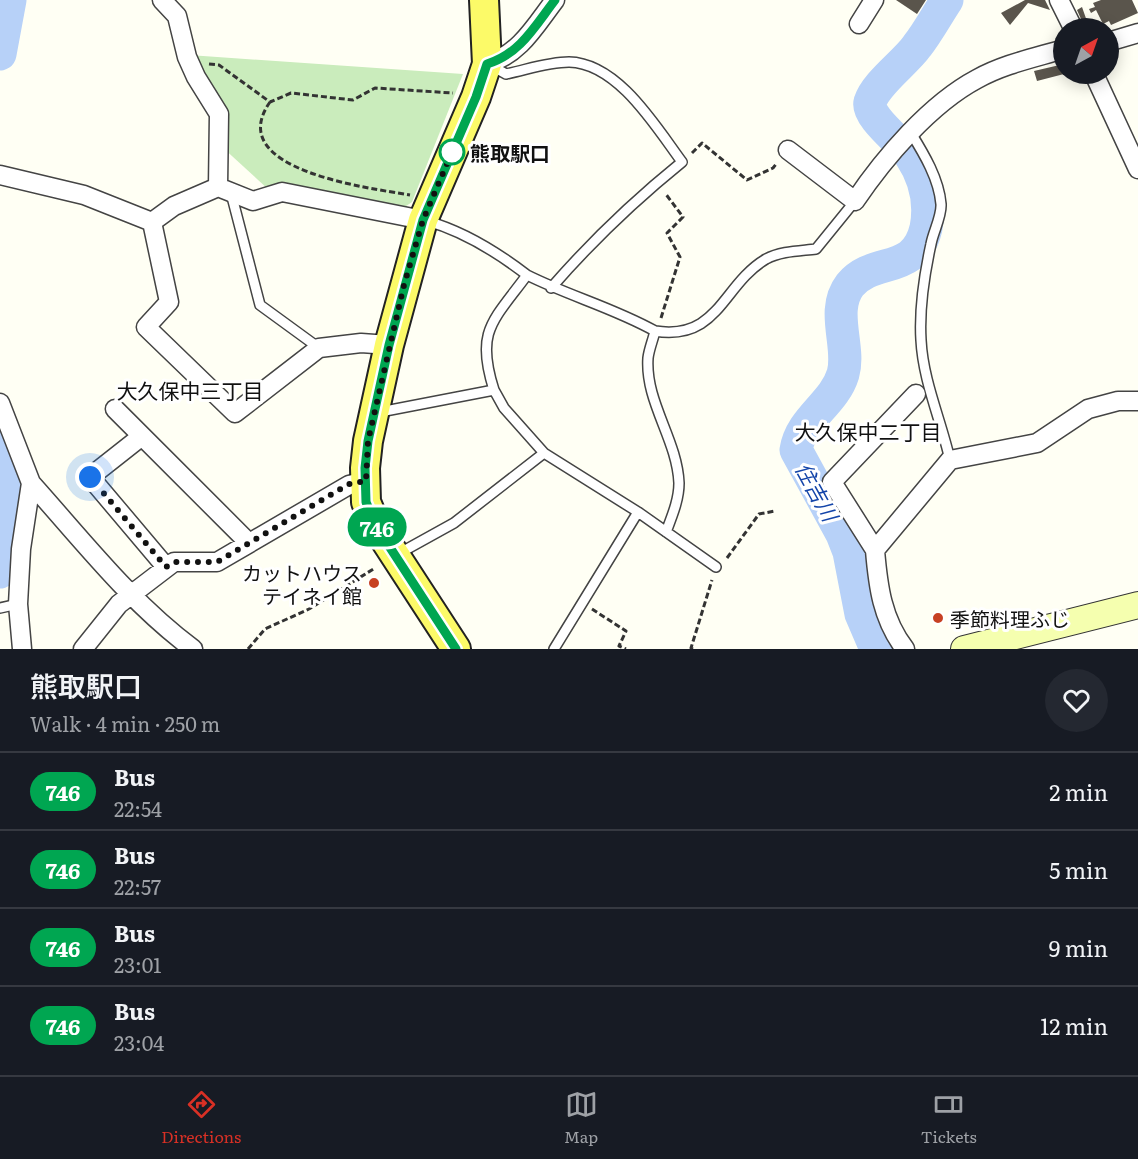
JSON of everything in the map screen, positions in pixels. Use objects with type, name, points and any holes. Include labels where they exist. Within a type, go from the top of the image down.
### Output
[{"type":"main road","points":[[449,643],[376,526],[366,502],[368,441],[421,208],[476,97],[487,64],[484,0]]},
{"type":"main road","points":[[964,649],[1138,605]]},
{"type":"street","points":[[162,0],[177,16],[189,62],[219,114],[225,190]]},
{"type":"street","points":[[487,64],[503,59],[519,47],[555,0]]},
{"type":"street","points":[[1059,0],[1067,18]]},
{"type":"street","points":[[859,24],[865,3]]},
{"type":"street","points":[[1119,39],[1138,33]]},
{"type":"street","points":[[788,150],[855,201],[889,153],[975,80],[1000,68],[1053,52]]},
{"type":"street","points":[[1099,84],[1138,169]]},
{"type":"street","points":[[0,175],[84,195],[152,222]]},
{"type":"street","points":[[152,222],[174,206],[225,190],[253,201],[282,192],[421,208]]},
{"type":"street","points":[[152,222],[169,302],[146,327],[235,413],[319,348],[362,343],[389,345]]},
{"type":"street","points":[[905,649],[885,612],[878,590],[875,549],[832,482],[916,394]]},
{"type":"street","points":[[875,549],[950,460],[1037,443],[1088,409],[1118,401],[1138,401]]},
{"type":"street","points":[[0,403],[31,483],[159,624],[193,649]]},
{"type":"street","points":[[115,409],[249,543]]},
{"type":"street","points":[[142,436],[90,477],[166,567]]},
{"type":"street","points":[[83,649],[119,604],[174,562],[217,562],[349,484],[366,481]]},
{"type":"street","points":[[22,649],[18,604],[21,549],[31,483]]},
{"type":"lane","points":[[487,64],[506,74],[570,62],[592,66],[614,80],[639,104],[682,162],[657,182],[579,256],[551,288]]},
{"type":"lane","points":[[910,134],[923,152],[936,183],[941,206],[924,276],[921,340],[925,375],[942,422],[950,460]]},
{"type":"lane","points":[[225,190],[260,305],[319,348]]},
{"type":"lane","points":[[421,208],[441,225],[500,254],[527,275],[551,288],[613,310],[655,331],[667,333],[703,325],[742,280],[765,260],[779,254],[816,249],[855,201]]},
{"type":"lane","points":[[527,275],[494,320],[484,345],[486,365],[494,390],[504,408],[544,453],[638,512],[716,567]]},
{"type":"lane","points":[[655,331],[648,357],[649,379],[676,462],[679,484],[677,501],[666,532]]},
{"type":"lane","points":[[374,413],[494,390]]},
{"type":"lane","points":[[395,556],[454,523],[544,453]]},
{"type":"lane","points":[[554,649],[638,512]]},
{"type":"lane","points":[[0,608],[18,604]]},
{"type":"path","points":[[189,62],[219,65],[270,102]]},
{"type":"path","points":[[421,208],[328,179],[287,163],[267,148],[260,131],[264,111],[270,102],[291,93],[353,100],[375,88],[459,94]]},
{"type":"path","points":[[682,162],[702,143],[747,180],[773,168],[788,150]]},
{"type":"path","points":[[655,331],[666,308],[680,257],[667,233],[683,217],[657,182]]},
{"type":"path","points":[[691,649],[716,567],[723,564],[759,514],[775,510]]},
{"type":"path","points":[[248,649],[265,629],[309,609],[395,556]]},
{"type":"path","points":[[583,603],[626,631],[619,646],[626,649]]},
{"type":"green space","points":[[189,55],[463,74],[412,202],[399,211],[269,190],[221,146]]},
{"type":"building","points":[[896,0],[926,0],[917,14]]},
{"type":"building","points":[[1025,0],[1045,0],[1050,10],[1028,3],[1010,25],[1001,13]]},
{"type":"building","points":[[1101,0],[1132,0],[1138,13],[1119,21],[1119,18],[1100,18],[1096,10],[1091,13],[1089,9],[1095,7],[1093,3]]},
{"type":"building","points":[[1082,7],[1086,18],[1081,18],[1077,10]]},
{"type":"building","points":[[1053,67],[1053,77],[1037,81],[1034,71]]},
{"type":"waterway","points":[[0,54],[10,0]]},
{"type":"waterway","name":"住吉川","points":[[876,649],[861,614],[849,552],[842,534],[796,450],[804,429],[833,394],[843,374],[845,352],[841,317],[844,295],[850,285],[870,271],[903,259],[913,253],[921,243],[926,228],[928,209],[919,172],[910,155],[873,114],[870,102],[878,87],[917,46],[947,0]]},
{"type":"waterway","points":[[0,446],[6,487],[0,572]]},
{"type":"bus line","name":"746","points":[[456,649],[376,526],[366,502],[365,468],[368,441],[389,345],[423,220],[476,97],[487,64],[503,59],[519,47],[555,0]]},
{"type":"place","name":"熊取駅口","points":[[452,152]]},
{"type":"place","name":"カットハウス テイネイ館","points":[[374,583]]},
{"type":"place","name":"季節料理ふじ","points":[[938,618]]},
{"type":"district","name":"大久保中三丁目","points":[[190,389]]},
{"type":"district","name":"大久保中二丁目","points":[[868,430]]},
{"type":"route","points":[[90,477],[166,567],[174,562],[217,562],[349,484],[366,481],[368,441],[404,285],[423,220],[452,152]]}]
